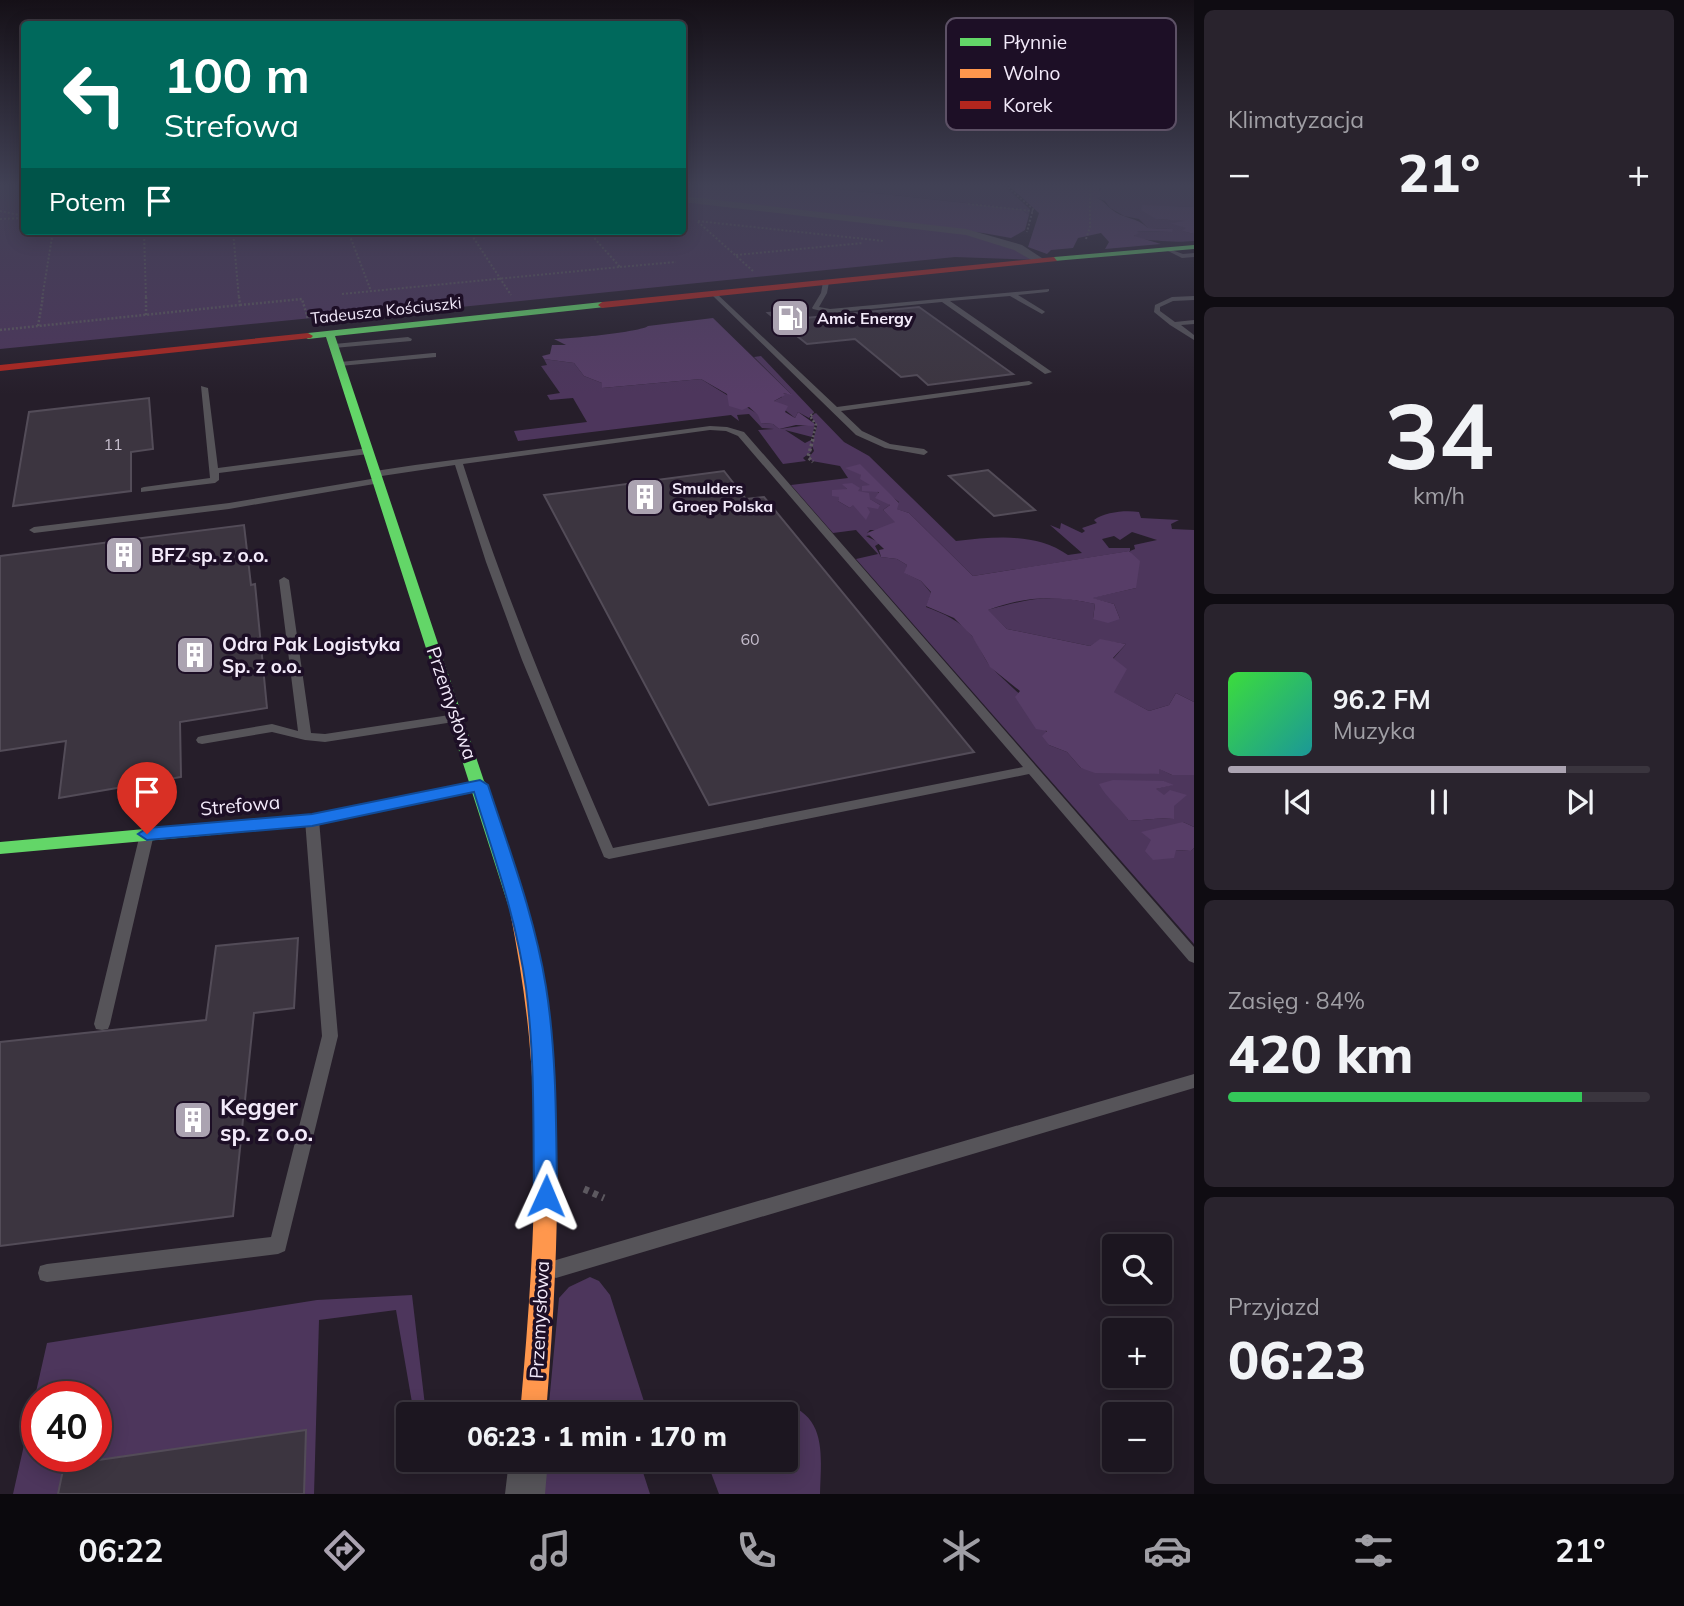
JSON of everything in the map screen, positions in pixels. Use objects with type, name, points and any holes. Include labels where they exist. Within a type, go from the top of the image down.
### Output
[{"type":"main road","name":"Tadeusza Kościuszki","points":[[0,368],[332,340],[523,314],[1106,255]]},
{"type":"main road","name":"Przemysłowa","points":[[332,340],[518,905],[536,987],[543,1060],[547,1171],[534,1402]]},
{"type":"main road","name":"Strefowa","points":[[0,848],[312,820],[480,785]]},
{"type":"street","points":[[1030,255],[1039,260]]},
{"type":"street","points":[[526,1494],[528,1472]]},
{"type":"lane","points":[[826,282],[824,293],[815,308],[843,311],[1047,290]]},
{"type":"lane","points":[[714,294],[859,433],[888,446],[924,452]]},
{"type":"lane","points":[[1012,294],[1042,312]]},
{"type":"lane","points":[[1194,298],[1172,299],[1157,306],[1157,312],[1194,338]]},
{"type":"lane","points":[[943,300],[1048,372]]},
{"type":"lane","points":[[1172,324],[1194,322]]},
{"type":"lane","points":[[332,340],[408,339]]},
{"type":"lane","points":[[340,364],[433,355]]},
{"type":"lane","points":[[834,410],[1029,383]]},
{"type":"lane","points":[[1003,386],[1016,396]]},
{"type":"lane","points":[[144,489],[215,480],[204,388]]},
{"type":"lane","points":[[34,530],[229,506],[458,462],[710,428],[727,429],[741,434],[1194,957]]},
{"type":"lane","points":[[214,471],[368,451]]},
{"type":"lane","points":[[458,462],[493,572],[541,696],[609,854],[1032,769]]},
{"type":"lane","points":[[284,580],[305,736]]},
{"type":"lane","points":[[202,740],[272,728],[325,738],[457,718]]},
{"type":"lane","points":[[47,1273],[278,1245],[330,1036],[312,820]]},
{"type":"lane","points":[[102,1024],[147,834]]},
{"type":"lane","points":[[542,1273],[1194,1081]]},
{"type":"path","points":[[38,326],[49,255]]},
{"type":"path","points":[[145,255],[146,315]]},
{"type":"path","points":[[235,255],[240,305]]},
{"type":"path","points":[[357,255],[372,291]]},
{"type":"path","points":[[485,255],[523,314]]},
{"type":"path","points":[[609,255],[620,267]]},
{"type":"path","points":[[736,255],[772,288]]},
{"type":"path","points":[[342,294],[676,262]]},
{"type":"path","points":[[0,330],[302,299],[310,325]]},
{"type":"path","points":[[813,462],[808,457],[813,450],[816,425],[810,416],[834,410]]},
{"type":"shaded area","points":[[0,255],[1026,255],[1039,260],[955,257],[322,321],[312,318],[0,349]]},
{"type":"shaded area","points":[[713,318],[792,395],[783,393],[785,395],[774,401],[788,406],[785,412],[795,418],[798,412],[815,424],[813,426],[796,425],[779,429],[773,424],[761,423],[758,415],[749,407],[742,410],[729,406],[727,394],[701,379],[602,388],[602,383],[584,376],[574,363],[544,359],[542,356],[550,354],[552,345],[566,345],[554,339],[619,333],[648,326]]},
{"type":"shaded area","points":[[761,356],[814,412],[809,418],[798,412],[795,418],[774,401],[782,397],[782,393],[791,394],[754,357]]},
{"type":"shaded area","points":[[544,359],[574,363],[584,376],[602,383],[602,388],[701,379],[761,416],[761,423],[773,424],[779,429],[815,424],[812,437],[785,430],[805,443],[811,440],[812,444],[817,426],[811,416],[816,413],[844,442],[869,456],[956,541],[985,538],[1028,539],[1068,555],[1082,553],[1050,525],[1060,529],[1061,523],[1082,533],[1085,531],[1082,528],[1097,523],[1094,520],[1099,517],[1122,512],[1139,512],[1141,518],[1179,520],[1171,524],[1172,529],[1194,530],[1194,702],[1176,693],[1169,705],[1149,711],[1113,692],[1113,659],[1126,644],[1100,640],[1090,646],[1007,629],[987,610],[1029,600],[1053,598],[1095,604],[1093,619],[1120,619],[1114,604],[1091,598],[1136,588],[1130,551],[973,576],[909,513],[896,509],[899,502],[853,468],[847,468],[862,475],[890,505],[883,510],[896,522],[880,530],[870,530],[867,533],[872,535],[866,536],[880,543],[875,546],[881,557],[897,559],[907,565],[905,573],[921,581],[931,593],[926,607],[951,618],[967,630],[989,664],[1035,712],[1047,733],[1049,745],[1067,752],[1081,768],[1159,774],[1158,768],[1172,775],[1194,775],[1194,827],[1183,822],[1175,850],[1191,851],[1194,848],[1194,944],[856,559],[878,554],[856,530],[833,533],[791,485],[848,478],[840,466],[812,461],[809,457],[814,451],[812,445],[811,452],[803,458],[806,461],[783,464],[758,430],[774,429],[762,428],[749,414],[737,415],[739,421],[731,415],[502,443],[518,441],[514,431],[587,422],[573,398],[550,400],[547,395],[560,393],[541,366],[547,365]],"holes":[[[843,484],[880,505],[853,504],[850,508],[838,501],[842,491],[847,489]],[[1132,532],[1157,540],[1134,545],[1135,549],[1130,551],[1130,548],[1109,548],[1102,539],[1114,536],[1120,540]],[[1163,781],[1172,785],[1155,789],[1174,806],[1174,819],[1128,820],[1119,805]]]},
{"type":"shaded area","points":[[860,464],[899,503],[897,509],[909,513],[973,576],[1129,551],[1140,561],[1136,588],[1093,598],[1114,604],[1120,619],[1108,623],[1093,619],[1095,604],[1067,599],[1041,598],[988,610],[1007,629],[1090,646],[1100,639],[1126,644],[1113,658],[1127,669],[1114,692],[1149,711],[1169,705],[1176,693],[1194,702],[1194,775],[1172,775],[1159,769],[1159,774],[1095,773],[1081,768],[1067,752],[1049,745],[1042,736],[1047,731],[1036,729],[1015,697],[1020,691],[990,667],[972,636],[954,618],[926,606],[931,592],[921,581],[904,573],[907,565],[897,559],[881,557],[879,550],[884,549],[867,533],[895,522],[883,510],[890,505],[875,498],[879,492],[862,491],[862,486],[870,485],[860,479],[861,475],[845,468]]},
{"type":"shaded area","points":[[852,483],[860,488],[858,491],[869,493],[870,499],[880,505],[878,509],[867,507],[870,512],[866,520],[853,505],[850,508],[838,501],[839,497],[832,496],[832,490],[847,489],[842,484]]},
{"type":"shaded area","points":[[1113,780],[1164,781],[1174,785],[1156,789],[1164,795],[1170,790],[1187,795],[1174,806],[1174,819],[1128,820],[1099,784]]},
{"type":"shaded area","points":[[1183,822],[1194,827],[1194,848],[1191,851],[1176,850],[1174,858],[1153,860],[1145,851],[1151,840],[1141,832]]},
{"type":"shaded area","points":[[590,1277],[599,1281],[610,1295],[644,1402],[549,1402],[559,1298],[569,1287]]},
{"type":"shaded area","points":[[412,1295],[425,1402],[412,1402],[396,1310],[319,1320],[314,1494],[13,1494],[21,1458],[21,1472],[112,1472],[112,1381],[38,1381],[47,1343],[317,1300]]},
{"type":"shaded area","points":[[798,1409],[806,1416],[818,1437],[820,1494],[719,1494],[711,1472],[798,1472]]},
{"type":"shaded area","points":[[545,1472],[643,1472],[650,1494],[543,1494]]},
{"type":"building","points":[[919,307],[1013,374],[928,385],[917,375],[901,377],[855,339],[807,344],[768,313],[795,310],[805,318]]},
{"type":"building","points":[[149,398],[153,449],[131,452],[131,491],[13,506],[29,412]]},
{"type":"building","points":[[988,470],[1035,510],[994,516],[949,476]]},
{"type":"building","points":[[724,471],[746,499],[764,497],[974,752],[709,805],[544,495]]},
{"type":"building","points":[[244,525],[251,585],[255,584],[267,708],[180,722],[181,777],[59,798],[66,741],[0,751],[0,556]]},
{"type":"building","points":[[298,938],[294,1008],[254,1013],[233,1216],[0,1246],[0,1042],[206,1020],[216,946]]},
{"type":"building","points":[[306,1430],[304,1494],[58,1494],[63,1472],[112,1472],[112,1458]]},
{"type":"traffic: fast","points":[[1054,259],[1104,255]]},
{"type":"traffic: fast","points":[[308,336],[602,305]]},
{"type":"traffic: fast","points":[[330,334],[519,911]]},
{"type":"traffic: fast","points":[[0,848],[312,820],[480,785]]},
{"type":"traffic: slow","points":[[519,911],[539,1037],[546,1162],[542,1287],[534,1402]]},
{"type":"traffic: jam","points":[[602,305],[1054,259]]},
{"type":"traffic: jam","points":[[0,368],[308,336]]},
{"type":"place","name":"Amic Energy","points":[[790,318]]},
{"type":"place","name":"Smulders Groep Polska","points":[[645,497]]},
{"type":"place","name":"BFZ sp. z o.o.","points":[[124,555]]},
{"type":"place","name":"Odra Pak Logistyka Sp. z o.o.","points":[[195,655]]},
{"type":"place","name":"Kegger sp. z o.o.","points":[[193,1120]]},
{"type":"route","points":[[147,834],[312,820],[480,785],[518,905],[536,987],[543,1060],[546,1196]]}]
